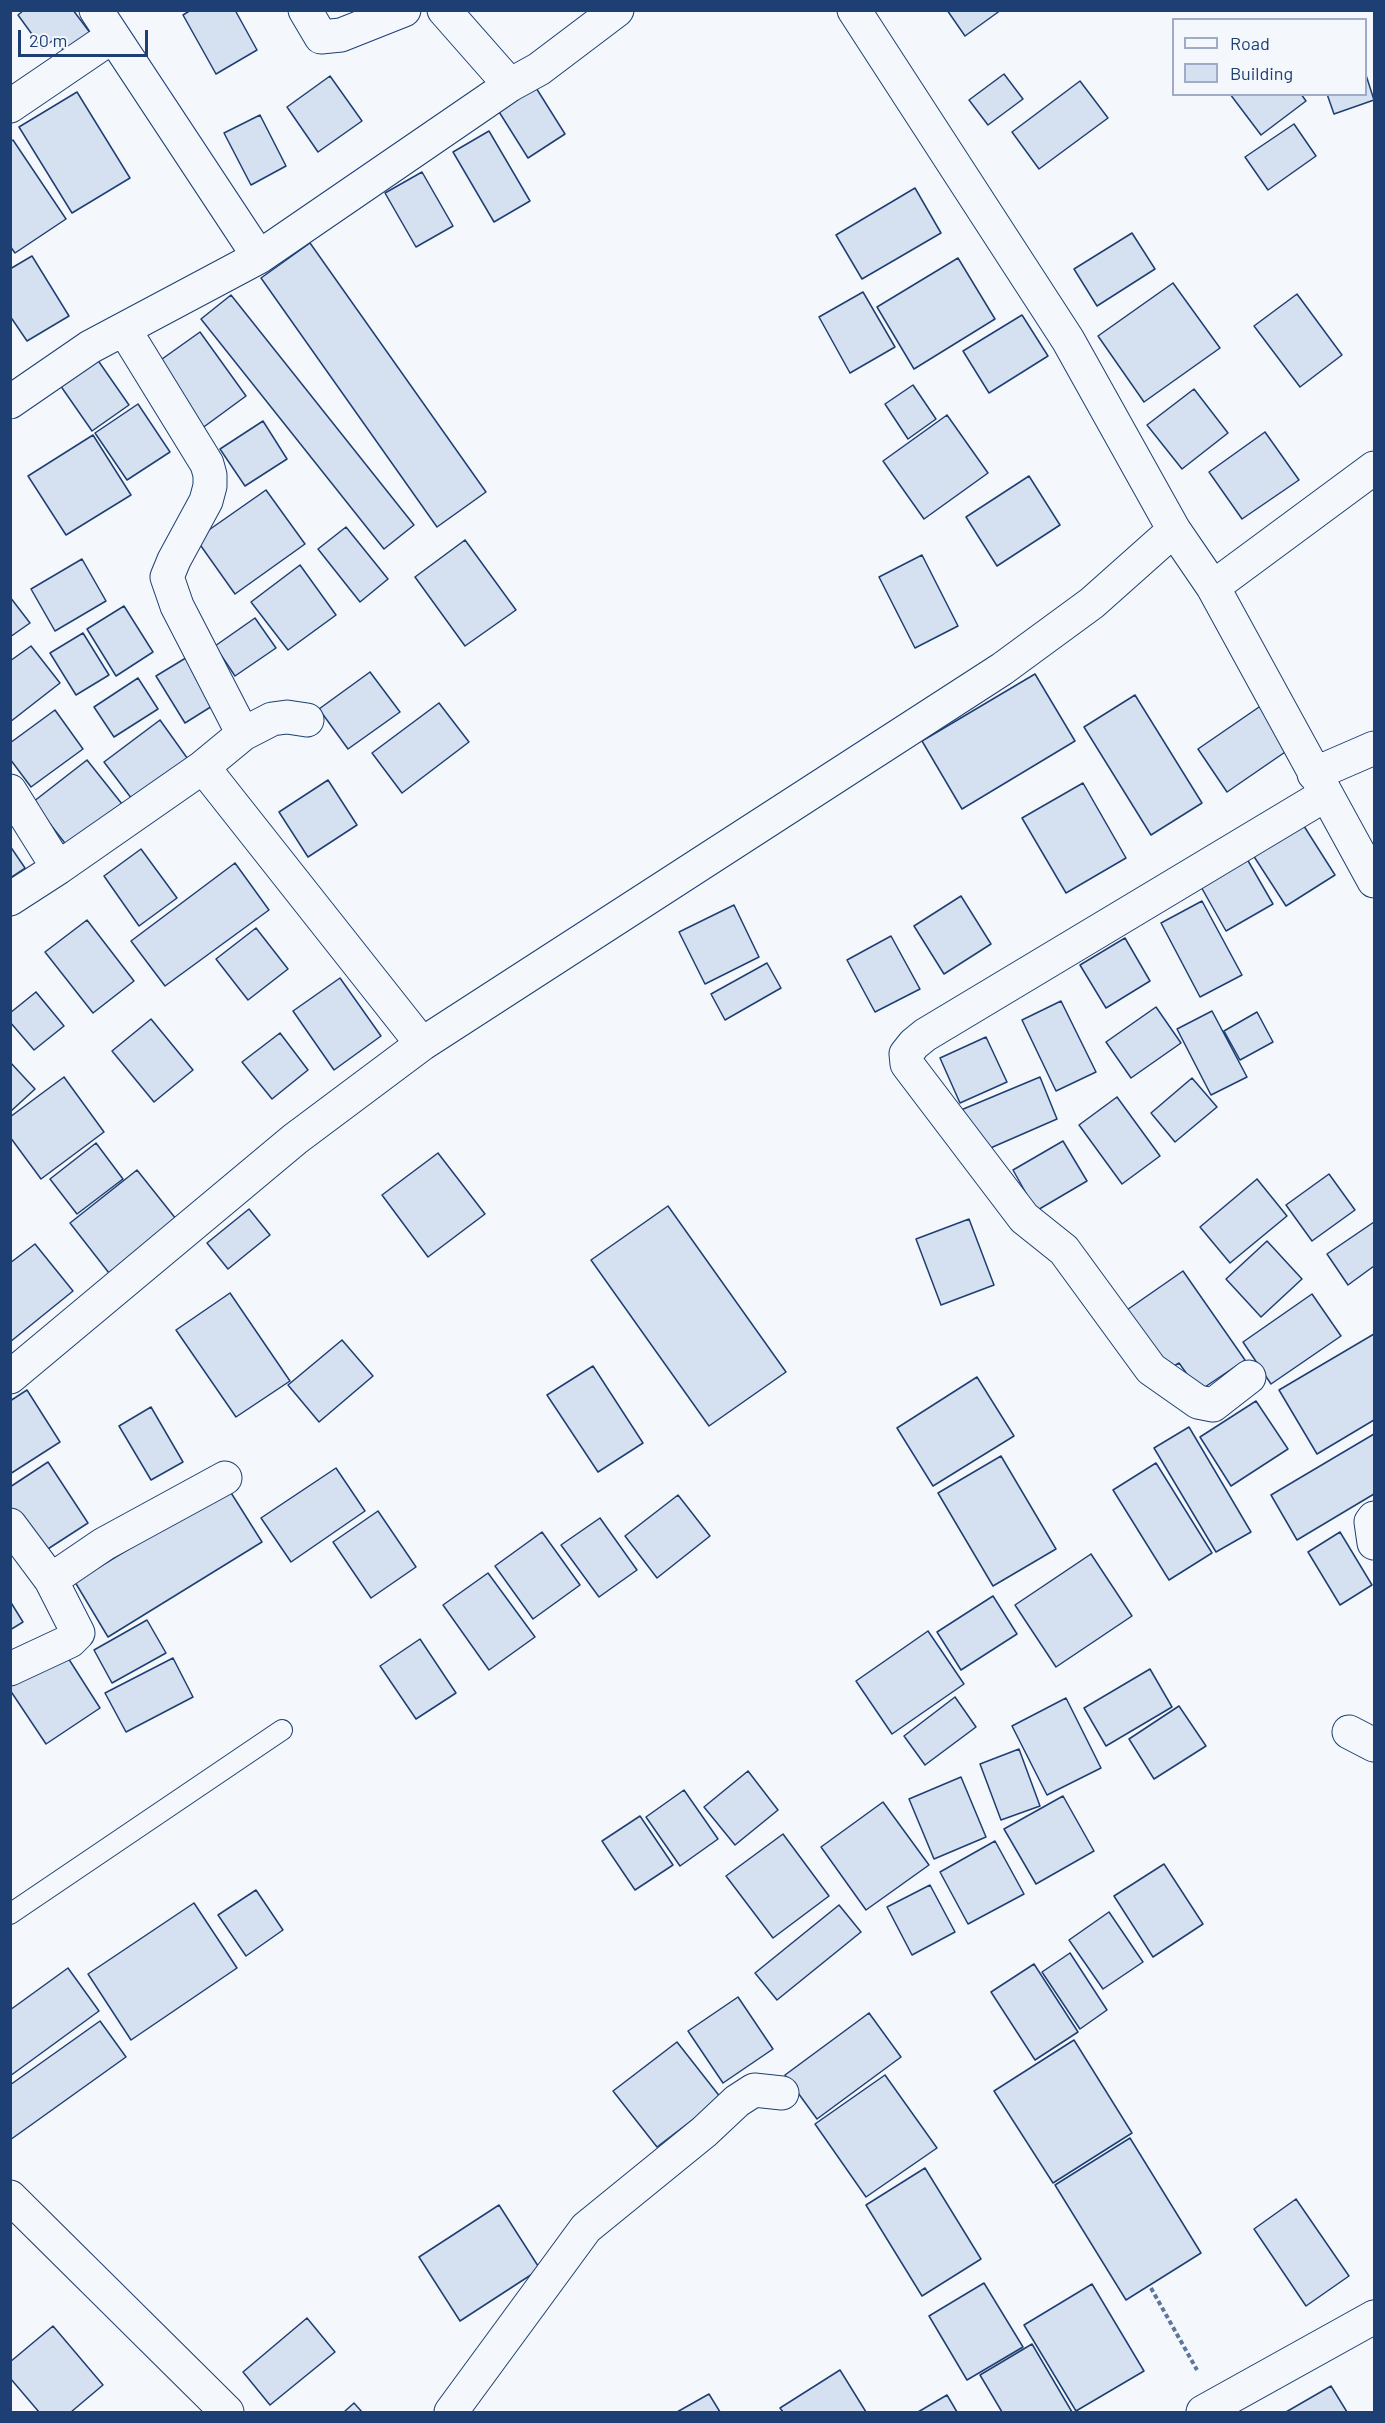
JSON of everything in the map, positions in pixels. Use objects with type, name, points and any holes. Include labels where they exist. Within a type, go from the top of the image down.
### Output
[{"type":"street","points":[[305,10],[321,37],[341,35],[404,10]]},
{"type":"street","points":[[444,10],[510,86]]},
{"type":"street","points":[[854,10],[1068,340],[1174,530],[1213,587],[1374,881]]},
{"type":"street","points":[[10,402],[90,347],[259,257],[510,86],[539,69],[612,12]]},
{"type":"street","points":[[10,106],[105,23],[259,257]]},
{"type":"street","points":[[124,328],[207,464],[210,474],[206,501],[167,577],[177,606],[243,734]]},
{"type":"street","points":[[1213,587],[1374,468]]},
{"type":"street","points":[[10,1377],[295,1139],[422,1044],[1002,669],[1092,603],[1174,530]]},
{"type":"street","points":[[10,899],[203,767],[243,734],[272,719],[287,717],[307,720]]},
{"type":"street","points":[[1249,1377],[1212,1405],[1198,1402],[1151,1369],[1064,1250],[1024,1218],[907,1064],[906,1054],[925,1035],[1320,785],[1374,748]]},
{"type":"street","points":[[203,767],[422,1044]]},
{"type":"street","points":[[10,791],[58,868]]},
{"type":"street","points":[[51,1580],[104,1544],[225,1478]]},
{"type":"street","points":[[1374,1518],[1371,1522],[1374,1543]]},
{"type":"street","points":[[10,1525],[51,1580],[78,1633],[70,1641],[10,1669]]},
{"type":"street","points":[[451,2412],[586,2228],[704,2132],[737,2101],[754,2090],[782,2093]]},
{"type":"street","points":[[10,2197],[227,2412]]},
{"type":"street","points":[[1210,2408],[1374,2316]]},
{"type":"lane","points":[[10,1914],[282,1730]]},
{"type":"path","points":[[1151,2288],[1210,2408]]},
{"type":"building","points":[[24,10],[73,10],[91,34],[66,54],[55,39],[42,48],[18,15]]},
{"type":"building","points":[[191,10],[235,10],[257,50],[216,74],[183,15]]},
{"type":"building","points":[[947,10],[1001,10],[965,36]]},
{"type":"building","points":[[1004,74],[1023,99],[988,125],[969,100]]},
{"type":"building","points":[[330,76],[362,121],[318,152],[287,107]]},
{"type":"building","points":[[1367,78],[1374,100],[1334,114],[1328,96],[1367,96]]},
{"type":"building","points":[[1080,81],[1108,118],[1039,169],[1012,132]]},
{"type":"building","points":[[533,83],[565,134],[528,158],[496,107]]},
{"type":"building","points":[[77,92],[130,178],[72,213],[19,127]]},
{"type":"building","points":[[1232,96],[1302,96],[1306,101],[1261,135]]},
{"type":"building","points":[[260,115],[286,166],[251,185],[224,133]]},
{"type":"building","points":[[1294,124],[1316,156],[1268,190],[1245,157]]},
{"type":"building","points":[[489,131],[530,201],[494,222],[453,152]]},
{"type":"building","points":[[13,140],[66,219],[15,253],[10,246],[10,142]]},
{"type":"building","points":[[422,172],[453,226],[416,247],[385,193]]},
{"type":"building","points":[[915,188],[941,233],[862,279],[836,235]]},
{"type":"building","points":[[1132,233],[1155,269],[1097,306],[1074,269]]},
{"type":"building","points":[[310,243],[486,492],[437,527],[261,278]]},
{"type":"building","points":[[32,256],[69,316],[27,341],[10,316],[10,269]]},
{"type":"building","points":[[958,258],[995,319],[914,369],[877,307]]},
{"type":"building","points":[[1173,283],[1220,348],[1144,402],[1098,336]]},
{"type":"building","points":[[863,292],[895,347],[850,373],[819,317]]},
{"type":"building","points":[[1297,294],[1342,355],[1300,387],[1254,326]]},
{"type":"building","points":[[231,295],[414,525],[384,549],[201,319]]},
{"type":"building","points":[[1022,315],[1048,356],[989,393],[963,351]]},
{"type":"building","points":[[200,332],[246,396],[201,429],[155,364]]},
{"type":"building","points":[[97,359],[129,405],[92,431],[60,385]]},
{"type":"building","points":[[913,385],[936,419],[908,439],[885,404]]},
{"type":"building","points":[[1194,389],[1228,433],[1182,469],[1147,425]]},
{"type":"building","points":[[138,404],[170,452],[127,480],[95,433]]},
{"type":"building","points":[[947,415],[988,473],[924,519],[883,461]]},
{"type":"building","points":[[263,421],[287,459],[245,486],[220,449]]},
{"type":"building","points":[[1265,432],[1299,480],[1242,519],[1209,472]]},
{"type":"building","points":[[93,435],[131,495],[66,535],[28,476]]},
{"type":"building","points":[[1029,476],[1060,525],[997,566],[966,517]]},
{"type":"building","points":[[266,490],[305,544],[235,594],[196,539]]},
{"type":"building","points":[[346,527],[388,579],[360,602],[318,549]]},
{"type":"building","points":[[465,540],[516,610],[465,646],[415,577]]},
{"type":"building","points":[[922,555],[958,626],[915,648],[879,577]]},
{"type":"building","points":[[82,559],[106,601],[55,631],[31,589]]},
{"type":"building","points":[[300,565],[336,615],[288,650],[251,602]]},
{"type":"building","points":[[10,597],[30,623],[10,637]]},
{"type":"building","points":[[124,606],[153,652],[116,676],[87,629]]},
{"type":"building","points":[[255,618],[276,648],[235,676],[215,646]]},
{"type":"building","points":[[83,633],[109,675],[76,695],[50,653]]},
{"type":"building","points":[[31,646],[60,683],[10,722],[10,661]]},
{"type":"building","points":[[189,656],[217,703],[185,723],[156,676]]},
{"type":"building","points":[[370,672],[400,712],[348,749],[319,709]]},
{"type":"building","points":[[1035,674],[1075,741],[962,809],[922,741]]},
{"type":"building","points":[[138,678],[158,709],[114,737],[94,707]]},
{"type":"building","points":[[1135,695],[1202,803],[1151,835],[1084,727]]},
{"type":"building","points":[[439,703],[469,742],[402,793],[372,753]]},
{"type":"building","points":[[1262,705],[1291,748],[1227,792],[1198,749]]},
{"type":"building","points":[[55,710],[83,749],[31,787],[10,759],[10,743]]},
{"type":"building","points":[[160,720],[190,762],[135,803],[104,762]]},
{"type":"building","points":[[87,760],[126,809],[71,851],[33,802]]},
{"type":"building","points":[[328,780],[357,825],[308,857],[279,812]]},
{"type":"building","points":[[1083,783],[1126,858],[1066,893],[1022,818]]},
{"type":"building","points":[[1302,823],[1335,875],[1286,906],[1253,855]]},
{"type":"building","points":[[10,846],[25,868],[10,878]]},
{"type":"building","points":[[141,849],[177,898],[139,926],[104,876]]},
{"type":"building","points":[[1247,859],[1273,904],[1226,931],[1200,885]]},
{"type":"building","points":[[235,863],[269,910],[165,986],[131,941]]},
{"type":"building","points":[[961,896],[991,944],[944,974],[914,926]]},
{"type":"building","points":[[1202,901],[1242,975],[1200,997],[1161,923]]},
{"type":"building","points":[[734,905],[759,957],[705,984],[679,932]]},
{"type":"building","points":[[87,920],[134,981],[93,1013],[45,952]]},
{"type":"building","points":[[256,928],[288,969],[248,1000],[216,959]]},
{"type":"building","points":[[891,936],[920,989],[875,1012],[847,960]]},
{"type":"building","points":[[1125,938],[1150,981],[1106,1008],[1080,965]]},
{"type":"building","points":[[767,963],[781,988],[725,1020],[711,994]]},
{"type":"building","points":[[340,978],[381,1036],[334,1070],[293,1011]]},
{"type":"building","points":[[36,992],[64,1026],[34,1050],[10,1022],[10,1013]]},
{"type":"building","points":[[1061,1001],[1096,1072],[1056,1091],[1022,1020]]},
{"type":"building","points":[[1156,1007],[1181,1043],[1131,1078],[1106,1042]]},
{"type":"building","points":[[1212,1011],[1247,1077],[1211,1095],[1177,1029]]},
{"type":"building","points":[[1257,1012],[1273,1042],[1240,1060],[1224,1031]]},
{"type":"building","points":[[151,1019],[193,1070],[154,1102],[112,1051]]},
{"type":"building","points":[[280,1033],[308,1070],[272,1099],[242,1062]]},
{"type":"building","points":[[986,1037],[1007,1082],[960,1103],[940,1058]]},
{"type":"building","points":[[10,1062],[35,1089],[10,1112]]},
{"type":"building","points":[[64,1077],[104,1132],[41,1179],[10,1137],[10,1117]]},
{"type":"building","points":[[1040,1077],[1057,1119],[979,1153],[961,1110]]},
{"type":"building","points":[[1192,1078],[1217,1107],[1175,1142],[1151,1113]]},
{"type":"building","points":[[1117,1097],[1160,1156],[1122,1184],[1079,1125]]},
{"type":"building","points":[[1063,1141],[1087,1181],[1036,1211],[1013,1170]]},
{"type":"building","points":[[96,1143],[123,1179],[77,1214],[50,1179]]},
{"type":"building","points":[[438,1153],[485,1214],[428,1257],[382,1195]]},
{"type":"building","points":[[137,1170],[176,1219],[109,1273],[70,1223]]},
{"type":"building","points":[[1329,1174],[1355,1210],[1312,1241],[1286,1205]]},
{"type":"building","points":[[1257,1179],[1287,1216],[1230,1263],[1200,1227]]},
{"type":"building","points":[[668,1206],[786,1372],[709,1426],[591,1260]]},
{"type":"building","points":[[249,1209],[270,1235],[228,1269],[207,1243]]},
{"type":"building","points":[[969,1219],[994,1285],[941,1305],[916,1239]]},
{"type":"building","points":[[1374,1222],[1374,1266],[1348,1285],[1327,1254]]},
{"type":"building","points":[[1267,1241],[1302,1279],[1261,1317],[1226,1279]]},
{"type":"building","points":[[35,1244],[73,1291],[10,1342],[10,1263]]},
{"type":"building","points":[[1183,1271],[1245,1360],[1199,1391],[1179,1363],[1166,1371],[1124,1312]]},
{"type":"building","points":[[230,1293],[290,1381],[236,1417],[176,1330]]},
{"type":"building","points":[[1312,1294],[1341,1336],[1271,1384],[1243,1342]]},
{"type":"building","points":[[1374,1334],[1374,1420],[1317,1454],[1279,1390]]},
{"type":"building","points":[[342,1340],[373,1376],[319,1422],[288,1385]]},
{"type":"building","points":[[593,1366],[643,1443],[598,1472],[547,1395]]},
{"type":"building","points":[[977,1377],[1014,1436],[933,1486],[897,1428]]},
{"type":"building","points":[[27,1390],[60,1442],[10,1474],[10,1401]]},
{"type":"building","points":[[1256,1401],[1288,1449],[1231,1486],[1200,1437]]},
{"type":"building","points":[[151,1407],[183,1462],[151,1480],[119,1426]]},
{"type":"building","points":[[1189,1427],[1251,1532],[1216,1552],[1154,1448]]},
{"type":"building","points":[[1374,1434],[1374,1494],[1297,1540],[1271,1495]]},
{"type":"building","points":[[1001,1456],[1056,1549],[993,1586],[938,1493]]},
{"type":"building","points":[[48,1462],[88,1523],[37,1556],[10,1515],[10,1487]]},
{"type":"building","points":[[1156,1463],[1212,1553],[1169,1580],[1113,1490]]},
{"type":"building","points":[[336,1468],[365,1511],[291,1562],[261,1518]]},
{"type":"building","points":[[228,1488],[262,1542],[108,1637],[75,1582]]},
{"type":"building","points":[[678,1495],[710,1536],[657,1578],[625,1536]]},
{"type":"building","points":[[378,1511],[416,1567],[371,1598],[333,1542]]},
{"type":"building","points":[[600,1518],[637,1570],[599,1597],[561,1545]]},
{"type":"building","points":[[542,1532],[580,1585],[533,1619],[495,1566]]},
{"type":"building","points":[[1340,1532],[1372,1585],[1340,1605],[1308,1552]]},
{"type":"building","points":[[1091,1554],[1132,1616],[1056,1667],[1015,1605]]},
{"type":"building","points":[[488,1573],[535,1637],[489,1670],[443,1605]]},
{"type":"building","points":[[993,1596],[1017,1634],[961,1670],[937,1632]]},
{"type":"building","points":[[10,1601],[23,1622],[10,1630]]},
{"type":"building","points":[[147,1620],[166,1653],[112,1683],[94,1650]]},
{"type":"building","points":[[928,1631],[964,1684],[892,1734],[856,1681]]},
{"type":"building","points":[[420,1639],[456,1693],[416,1719],[380,1666]]},
{"type":"building","points":[[63,1650],[100,1708],[46,1744],[10,1690],[10,1684]]},
{"type":"building","points":[[173,1658],[193,1697],[126,1732],[105,1693]]},
{"type":"building","points":[[1150,1669],[1172,1707],[1106,1746],[1084,1708]]},
{"type":"building","points":[[955,1697],[976,1727],[925,1765],[904,1736]]},
{"type":"building","points":[[1066,1698],[1101,1768],[1047,1795],[1012,1726]]},
{"type":"building","points":[[1179,1706],[1206,1746],[1154,1779],[1129,1739]]},
{"type":"building","points":[[1019,1749],[1040,1806],[1001,1820],[980,1764]]},
{"type":"building","points":[[748,1771],[778,1810],[735,1845],[704,1807]]},
{"type":"building","points":[[961,1777],[986,1837],[934,1859],[909,1799]]},
{"type":"building","points":[[684,1790],[718,1839],[680,1866],[646,1817]]},
{"type":"building","points":[[1063,1796],[1094,1851],[1036,1884],[1004,1829]]},
{"type":"building","points":[[883,1802],[929,1865],[866,1910],[821,1847]]},
{"type":"building","points":[[640,1816],[673,1865],[635,1890],[602,1841]]},
{"type":"building","points":[[783,1834],[829,1896],[773,1938],[726,1876]]},
{"type":"building","points":[[995,1841],[1024,1894],[968,1924],[940,1872]]},
{"type":"building","points":[[1164,1864],[1203,1924],[1153,1957],[1114,1896]]},
{"type":"building","points":[[930,1885],[955,1932],[912,1955],[887,1907]]},
{"type":"building","points":[[256,1890],[283,1930],[246,1956],[218,1915]]},
{"type":"building","points":[[194,1903],[237,1968],[131,2040],[88,1974]]},
{"type":"building","points":[[839,1905],[861,1932],[777,2000],[755,1973]]},
{"type":"building","points":[[1109,1912],[1143,1962],[1103,1989],[1069,1940]]},
{"type":"building","points":[[1070,1953],[1107,2010],[1080,2029],[1042,1972]]},
{"type":"building","points":[[1034,1964],[1078,2032],[1035,2060],[991,1992]]},
{"type":"building","points":[[68,1968],[99,2011],[10,2076],[10,2010]]},
{"type":"building","points":[[738,1997],[773,2049],[723,2083],[688,2031]]},
{"type":"building","points":[[869,2013],[901,2057],[817,2119],[785,2075]]},
{"type":"building","points":[[100,2021],[126,2057],[10,2140],[10,2085]]},
{"type":"building","points":[[1074,2040],[1132,2133],[1053,2183],[994,2091]]},
{"type":"building","points":[[677,2042],[721,2098],[657,2147],[613,2091]]},
{"type":"building","points":[[885,2075],[937,2148],[866,2197],[815,2124]]},
{"type":"building","points":[[1130,2138],[1201,2253],[1126,2300],[1055,2185]]},
{"type":"building","points":[[925,2168],[981,2259],[922,2296],[866,2205]]},
{"type":"building","points":[[1296,2199],[1349,2276],[1306,2306],[1254,2229]]},
{"type":"building","points":[[499,2205],[540,2269],[460,2321],[419,2257]]},
{"type":"building","points":[[984,2283],[1023,2347],[967,2380],[929,2316]]},
{"type":"building","points":[[1092,2284],[1144,2371],[1076,2411],[1024,2325]]},
{"type":"building","points":[[307,2318],[335,2352],[270,2405],[243,2372]]},
{"type":"building","points":[[53,2326],[103,2385],[71,2412],[39,2412],[10,2378],[10,2362]]},
{"type":"building","points":[[1032,2344],[1072,2412],[1002,2412],[980,2375]]},
{"type":"building","points":[[840,2370],[866,2412],[783,2412],[780,2408]]},
{"type":"building","points":[[1331,2386],[1347,2412],[1286,2412]]},
{"type":"building","points":[[709,2394],[720,2412],[677,2412]]},
{"type":"building","points":[[947,2395],[957,2412],[918,2412]]},
{"type":"building","points":[[354,2403],[362,2412],[344,2412]]}]
